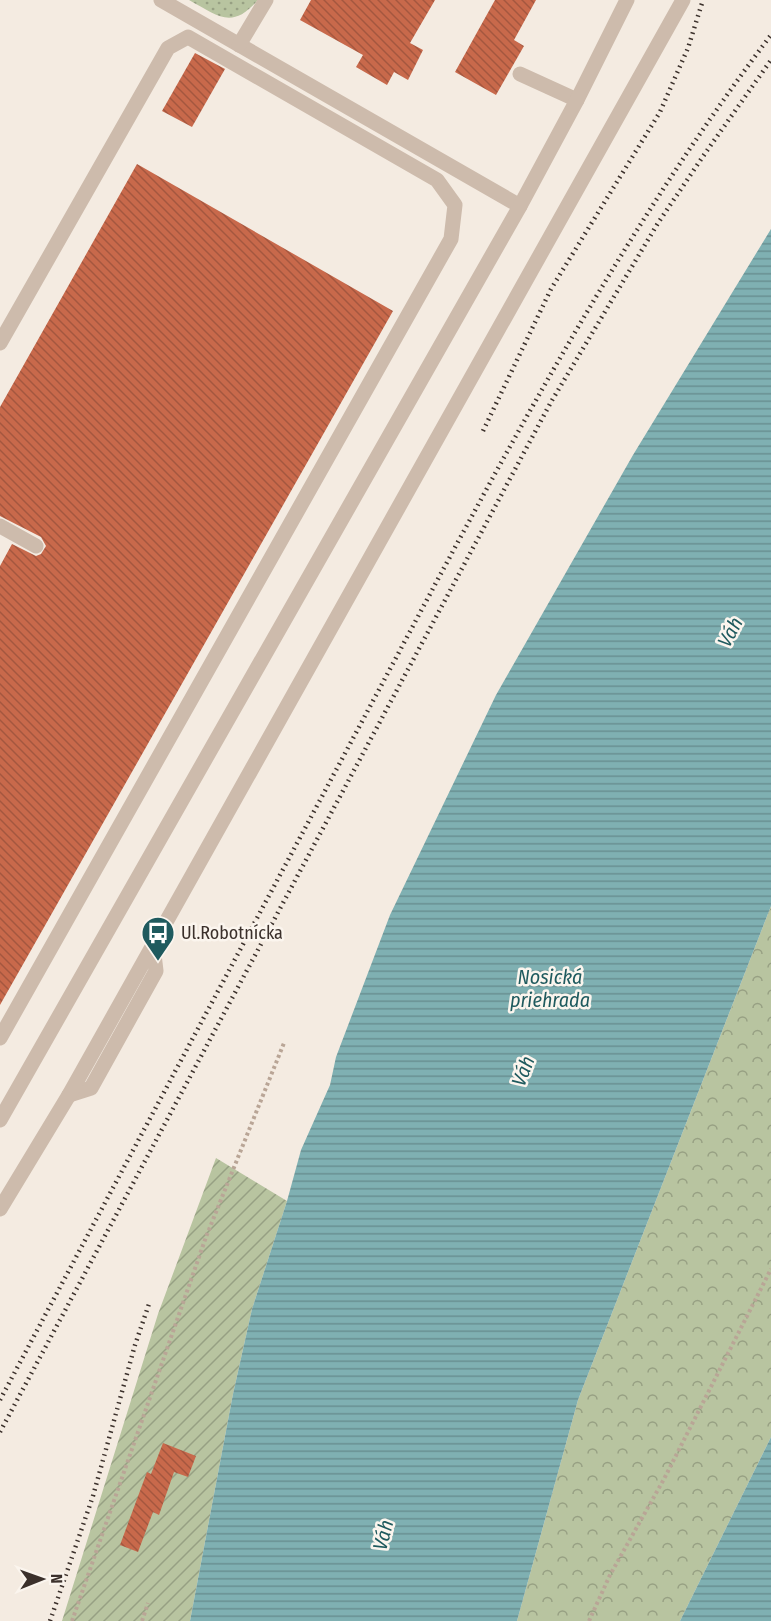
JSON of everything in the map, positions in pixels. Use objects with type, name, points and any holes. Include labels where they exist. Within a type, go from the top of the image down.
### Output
[{"type":"street","points":[[161,0],[520,206]]},
{"type":"street","points":[[239,45],[266,0]]},
{"type":"street","points":[[0,1120],[520,206],[578,100],[627,0]]},
{"type":"street","points":[[0,1209],[69,1095],[682,1]]},
{"type":"street","points":[[0,343],[168,48],[188,37],[437,180],[456,206],[451,239],[0,1038]]},
{"type":"street","points":[[520,74],[578,100]]},
{"type":"street","points":[[0,527],[36,546]]},
{"type":"path","points":[[72,1621],[206,1237],[284,1043]]},
{"type":"path","points":[[589,1621],[610,1575],[664,1479],[771,1269]]},
{"type":"path","points":[[142,1621],[148,1603]]},
{"type":"green space","points":[[189,0],[258,0],[240,15],[225,17],[208,11]]},
{"type":"green space","points":[[771,906],[771,1437],[680,1621],[517,1621],[578,1400]]},
{"type":"green space","points":[[216,1158],[287,1201],[252,1309],[233,1394],[190,1621],[62,1621],[158,1314]]},
{"type":"water","name":"Nosická priehrada","points":[[771,229],[771,906],[578,1400],[517,1621],[190,1621],[233,1394],[252,1309],[301,1150],[330,1085],[336,1057],[390,915],[496,695],[633,455]]},
{"type":"water","points":[[771,1437],[771,1621],[680,1621]]},
{"type":"building","points":[[311,0],[435,0],[410,43],[423,50],[408,80],[394,72],[387,85],[356,67],[363,55],[300,20]]},
{"type":"building","points":[[495,0],[536,0],[514,40],[524,46],[496,95],[455,72]]},
{"type":"building","points":[[195,53],[225,69],[192,127],[162,111]]},
{"type":"building","points":[[137,164],[393,311],[0,1005],[0,566],[12,544],[36,556],[41,554],[46,546],[41,537],[0,516],[0,407]]},
{"type":"building","points":[[163,1443],[196,1456],[188,1477],[174,1472],[159,1515],[153,1512],[138,1552],[120,1545],[147,1472],[151,1474]]},
{"type":"railway","points":[[483,431],[551,289],[660,112],[688,48],[703,0]]},
{"type":"railway","points":[[0,1400],[517,434],[612,270],[662,190],[771,35]]},
{"type":"railway","points":[[0,1432],[551,402],[658,223],[771,60]]},
{"type":"railway","points":[[50,1621],[93,1496],[135,1345],[150,1301]]},
{"type":"place","name":"Ul.Robotnícka","points":[[158,962]]},
{"type":"water label","name":"Váh","points":[[730,632]]},
{"type":"water label","name":"Váh","points":[[523,1071]]},
{"type":"water label","name":"Váh","points":[[383,1535]]}]
